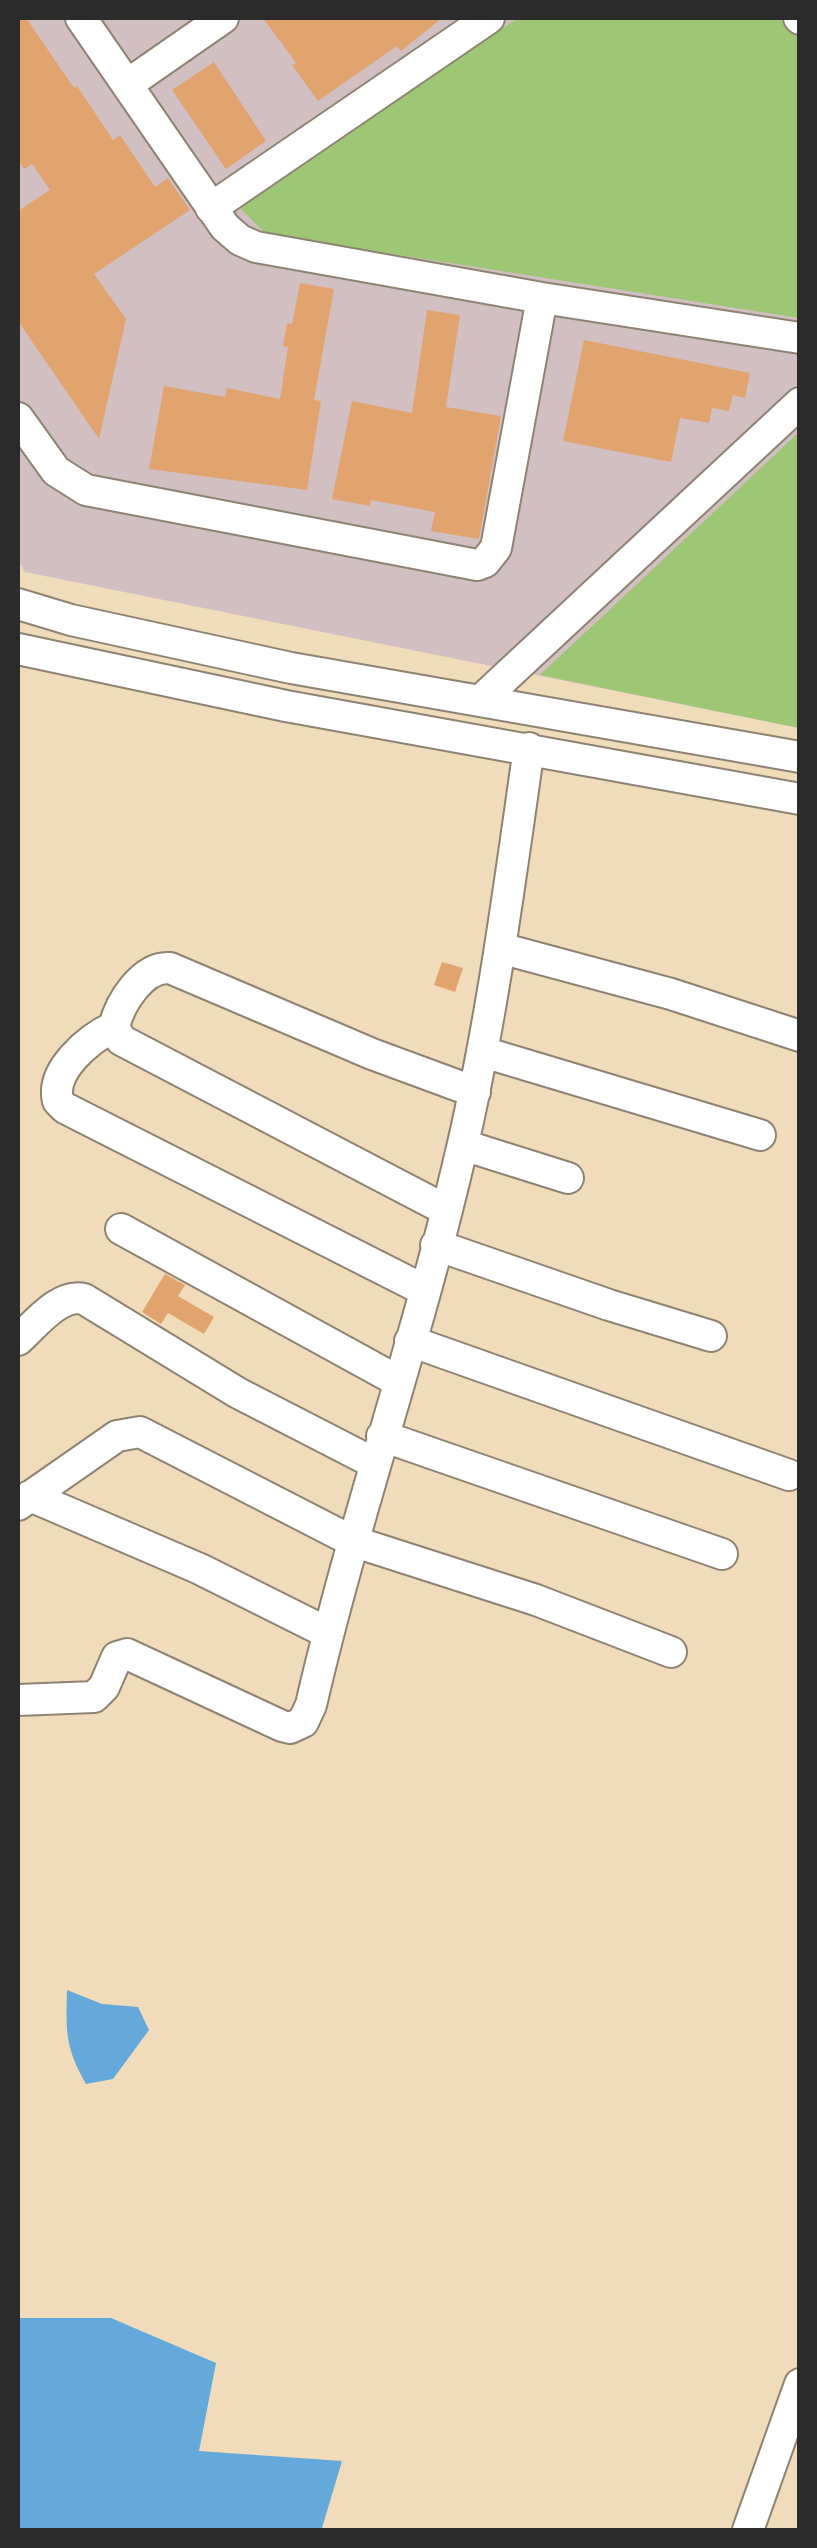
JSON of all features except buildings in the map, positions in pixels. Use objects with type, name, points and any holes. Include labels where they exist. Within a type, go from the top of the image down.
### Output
[{"type":"street","points":[[81,18],[211,208],[240,240],[256,247],[542,298],[800,338]]},
{"type":"street","points":[[128,84],[223,18]]},
{"type":"street","points":[[211,208],[489,18]]},
{"type":"street","points":[[18,418],[56,471],[86,490],[477,565],[485,562],[496,548],[542,298]]},
{"type":"street","points":[[481,700],[800,404]]},
{"type":"street","points":[[18,604],[71,620],[291,668],[800,757]]},
{"type":"street","points":[[18,650],[286,706],[800,799]]},
{"type":"street","points":[[18,1700],[94,1697],[101,1692],[117,1657],[127,1654],[282,1726],[297,1727],[303,1722],[312,1705],[352,1540],[463,1145],[483,1052],[529,748]]},
{"type":"street","points":[[500,948],[672,994],[800,1036]]},
{"type":"street","points":[[446,1210],[121,1040],[114,1027],[146,975],[160,967],[170,968],[372,1054],[475,1092]]},
{"type":"street","points":[[114,1027],[89,1040],[58,1084],[58,1101],[65,1108],[424,1290]]},
{"type":"street","points":[[483,1052],[760,1136]]},
{"type":"street","points":[[463,1145],[568,1178]]},
{"type":"street","points":[[121,1229],[398,1381]]},
{"type":"street","points":[[436,1245],[711,1336]]},
{"type":"street","points":[[18,1340],[61,1302],[76,1296],[238,1393],[378,1450],[722,1554]]},
{"type":"street","points":[[410,1340],[789,1475]]},
{"type":"street","points":[[24,1501],[117,1436],[140,1432],[352,1540],[536,1600],[672,1652]]},
{"type":"street","points":[[24,1501],[200,1569],[328,1633]]},
{"type":"street","points":[[748,2530],[800,2384]]},
{"type":"shaded area","points":[[18,18],[799,18],[799,728],[25,572],[18,561]]},
{"type":"green space","points":[[518,18],[786,18],[799,37],[799,318],[266,234],[239,207]]},
{"type":"green space","points":[[799,432],[799,728],[540,675]]},
{"type":"water","points":[[67,1990],[102,2004],[138,2007],[149,2030],[113,2079],[86,2084],[79,2071],[68,2039]]},
{"type":"water","points":[[18,2318],[111,2318],[216,2363],[199,2451],[342,2461],[322,2528],[18,2530]]}]
